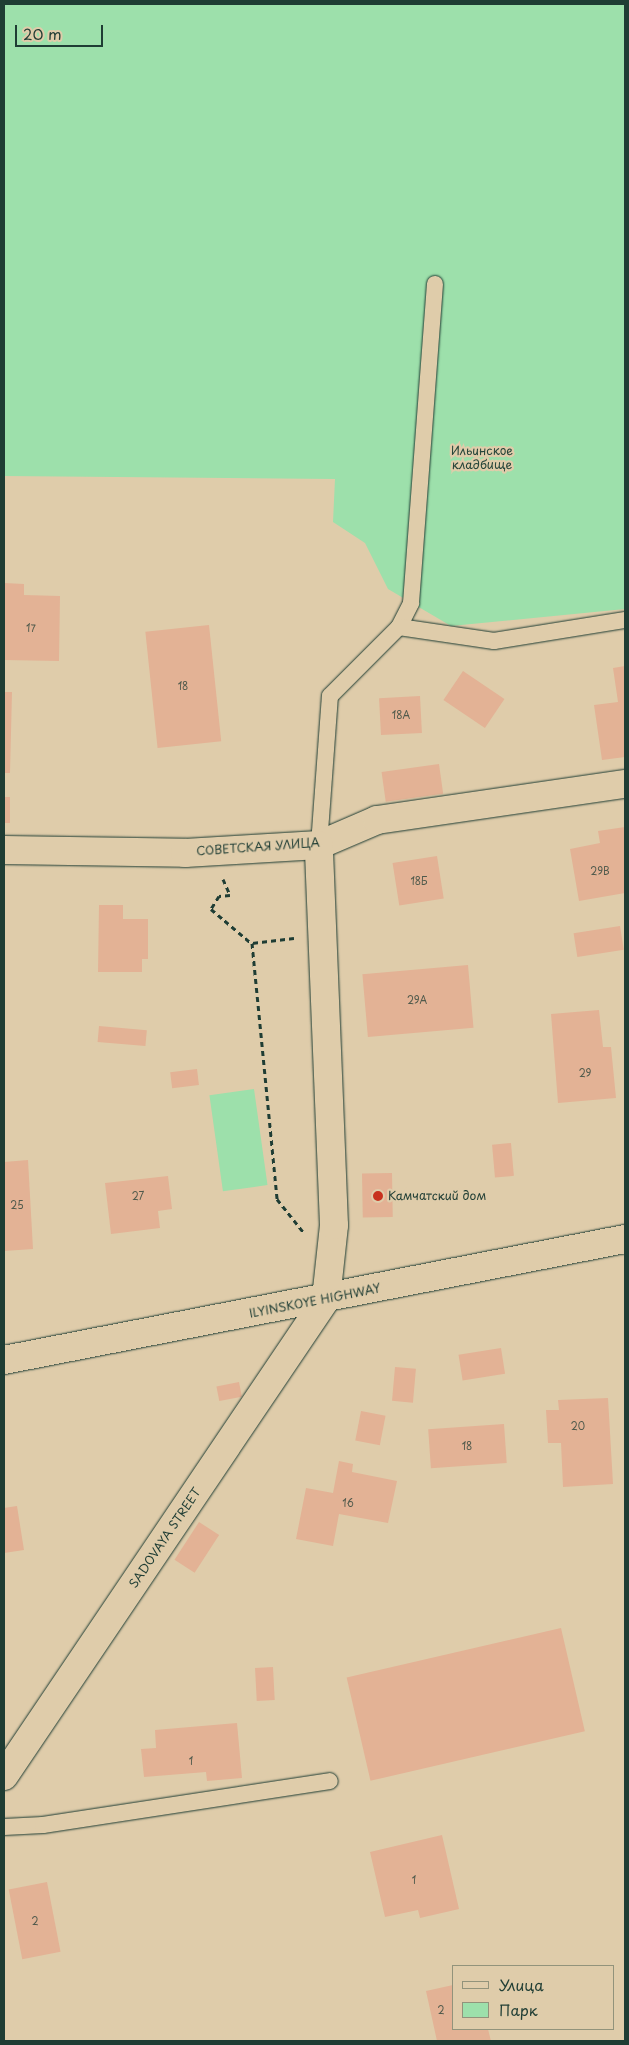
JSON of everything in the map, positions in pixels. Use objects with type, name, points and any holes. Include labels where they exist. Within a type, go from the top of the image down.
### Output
[{"type":"street","name":"СОВЕТСКАЯ УЛИЦА","points":[[4,850],[210,851],[319,845],[377,820],[625,784]]},
{"type":"street","points":[[319,845],[334,1225],[326,1299]]},
{"type":"street","name":"ILYINSKOYE HIGHWAY","points":[[4,1360],[326,1299],[625,1239]]},
{"type":"street","name":"SADOVAYA STREET","points":[[4,1776],[326,1299]]},
{"type":"lane","points":[[319,845],[330,696],[399,627],[411,603],[435,284]]},
{"type":"lane","points":[[399,627],[494,641],[625,620]]},
{"type":"lane","points":[[4,1827],[43,1825],[330,1781]]},
{"type":"path","points":[[210,851],[230,895],[219,896],[211,909],[252,943],[277,1199],[310,1240]]},
{"type":"path","points":[[252,943],[322,935]]},
{"type":"green space","name":"Ильинское кладбище","points":[[4,4],[625,4],[625,609],[451,626],[388,589],[365,543],[333,522],[335,479],[4,476]]},
{"type":"green space","points":[[254,1089],[267,1185],[223,1191],[209,1095]]},
{"type":"building","points":[[4,583],[24,584],[24,595],[60,596],[59,661],[4,660]]},
{"type":"building","points":[[209,625],[221,741],[158,748],[145,632]]},
{"type":"building","points":[[625,666],[625,757],[602,760],[594,705],[618,702],[613,668]]},
{"type":"building","points":[[463,671],[504,699],[485,728],[443,700]]},
{"type":"building","points":[[4,692],[12,692],[10,773],[4,773]]},
{"type":"building","points":[[420,696],[422,733],[381,735],[379,698]]},
{"type":"building","points":[[439,764],[443,794],[386,802],[382,772]]},
{"type":"building","points":[[4,797],[10,797],[10,823],[4,823]]},
{"type":"building","points":[[625,827],[625,893],[579,901],[570,849],[600,843],[598,831]]},
{"type":"building","points":[[437,856],[444,898],[399,906],[393,863]]},
{"type":"building","points":[[99,905],[123,905],[123,919],[148,919],[148,959],[142,959],[142,972],[98,972]]},
{"type":"building","points":[[620,926],[624,950],[577,957],[574,933]]},
{"type":"building","points":[[468,965],[473,1028],[368,1037],[362,974]]},
{"type":"building","points":[[599,1010],[603,1047],[611,1047],[616,1098],[558,1103],[551,1014]]},
{"type":"building","points":[[99,1026],[147,1030],[145,1046],[98,1042]]},
{"type":"building","points":[[197,1069],[199,1085],[172,1088],[170,1072]]},
{"type":"building","points":[[511,1143],[514,1176],[495,1178],[492,1145]]},
{"type":"building","points":[[28,1160],[33,1249],[4,1251],[4,1162]]},
{"type":"building","name":"Камчатский дом","points":[[392,1173],[393,1217],[363,1218],[362,1174]]},
{"type":"building","points":[[168,1176],[172,1209],[158,1211],[160,1228],[111,1234],[105,1183]]},
{"type":"building","points":[[501,1348],[505,1374],[463,1380],[459,1355]]},
{"type":"building","points":[[395,1367],[416,1369],[413,1403],[392,1401]]},
{"type":"building","points":[[239,1382],[242,1397],[219,1401],[216,1386]]},
{"type":"building","points":[[608,1398],[613,1484],[563,1487],[561,1443],[548,1443],[546,1410],[559,1410],[558,1400]]},
{"type":"building","points":[[361,1411],[386,1416],[380,1445],[355,1440]]},
{"type":"building","points":[[504,1424],[507,1463],[431,1468],[428,1429]]},
{"type":"building","points":[[339,1461],[353,1464],[352,1472],[397,1481],[388,1523],[339,1514],[333,1546],[296,1539],[306,1488],[333,1493]]},
{"type":"building","points":[[17,1506],[24,1550],[4,1553],[4,1508]]},
{"type":"building","points":[[199,1522],[219,1535],[195,1573],[174,1560]]},
{"type":"building","points":[[561,1628],[585,1731],[370,1781],[347,1677]]},
{"type":"building","points":[[273,1667],[275,1700],[257,1701],[255,1668]]},
{"type":"building","points":[[237,1723],[242,1778],[207,1781],[206,1772],[144,1777],[141,1749],[156,1748],[155,1730]]},
{"type":"building","points":[[442,1835],[459,1909],[420,1918],[418,1910],[385,1917],[370,1852]]},
{"type":"building","points":[[47,1882],[61,1952],[22,1959],[9,1889]]},
{"type":"building","points":[[452,1985],[452,2030],[488,2030],[491,2041],[437,2041],[426,1991]]},
{"type":"place","name":"Камчатский дом","points":[[378,1196]]}]
